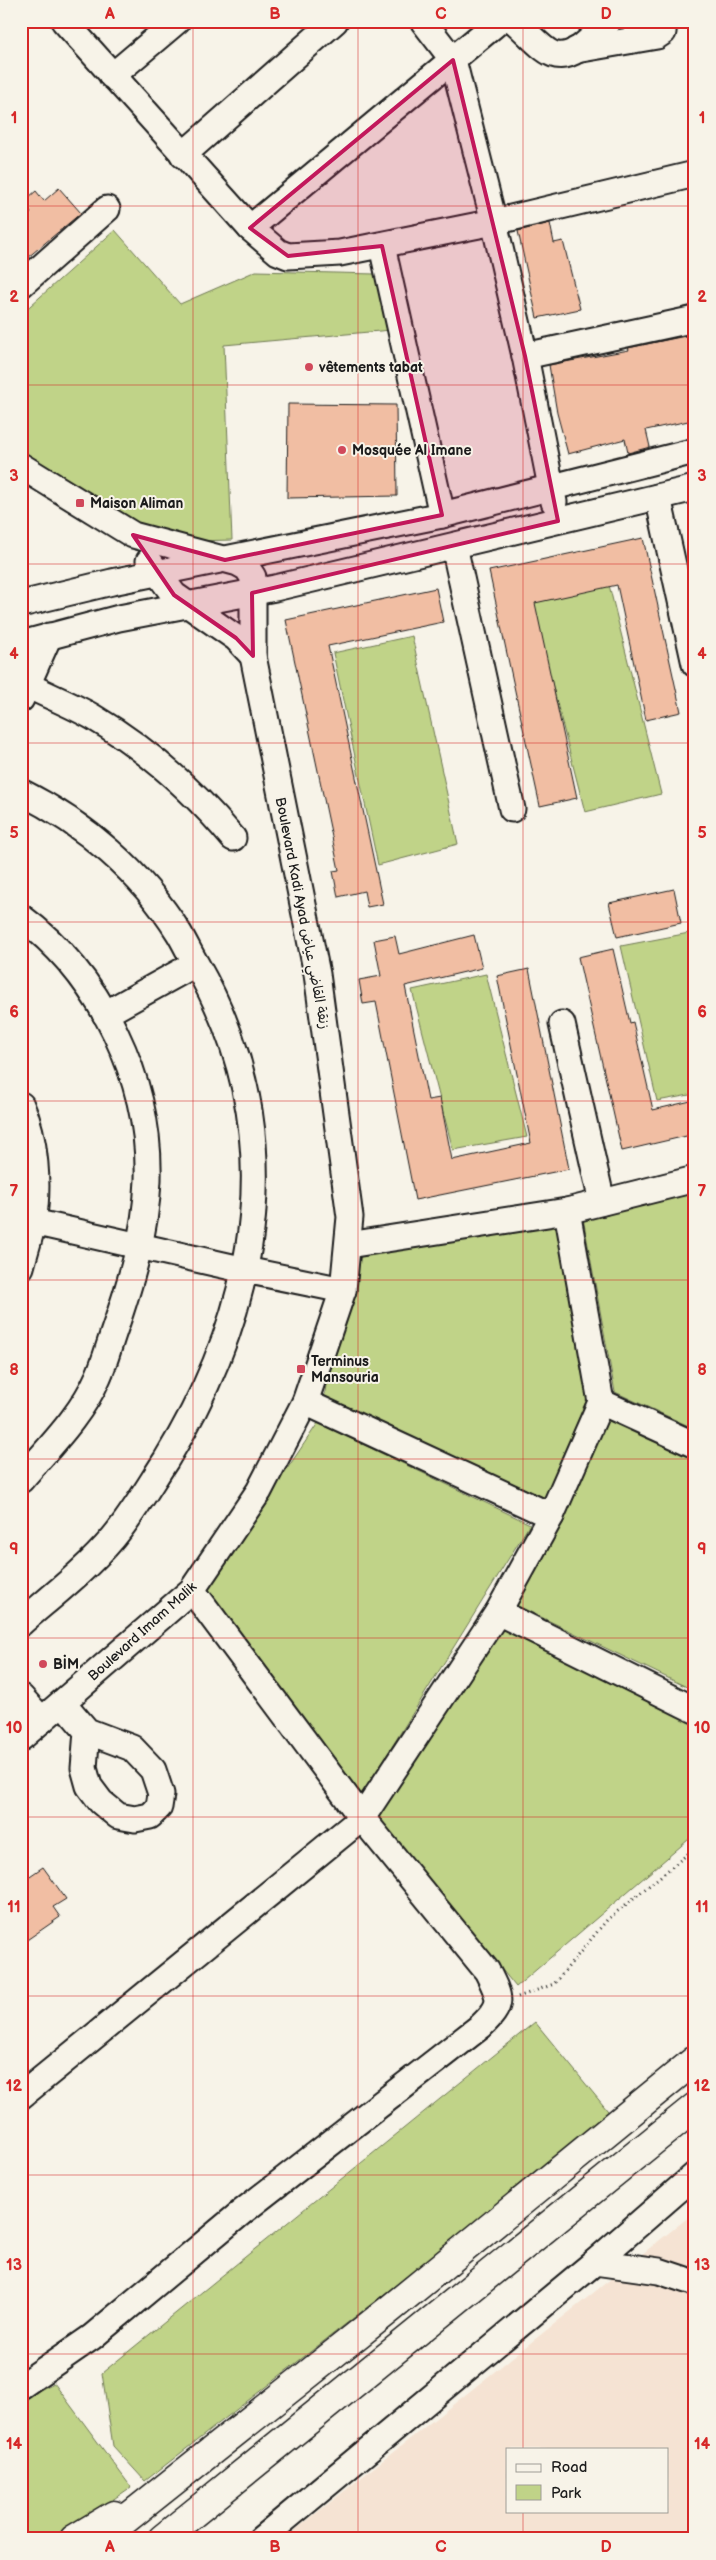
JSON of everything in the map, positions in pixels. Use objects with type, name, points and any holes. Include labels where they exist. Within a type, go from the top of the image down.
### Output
[{"type":"highway","points":[[101,2539],[390,2309],[695,2060]]},
{"type":"highway","points":[[162,2539],[695,2107]]},
{"type":"highway","points":[[74,2539],[164,2488]]},
{"type":"street","points":[[64,21],[250,228],[278,252],[288,256],[340,253],[382,246],[494,222],[695,174]]},
{"type":"street","points":[[112,76],[177,21]]},
{"type":"street","points":[[183,155],[335,21]]},
{"type":"street","points":[[423,21],[453,60],[494,222],[525,356],[558,521]]},
{"type":"street","points":[[250,228],[499,21]]},
{"type":"street","points":[[514,21],[553,54],[564,55],[576,50],[657,36],[663,32],[664,21]]},
{"type":"street","points":[[576,50],[609,21]]},
{"type":"street","points":[[21,285],[107,209]]},
{"type":"street","points":[[382,246],[442,515]]},
{"type":"street","points":[[525,356],[695,319]]},
{"type":"street","points":[[21,604],[442,515],[695,451]]},
{"type":"street","points":[[21,466],[133,535],[238,563],[251,573],[252,593]]},
{"type":"street","points":[[21,644],[119,618],[252,593],[695,488]]},
{"type":"street","points":[[658,497],[695,664]]},
{"type":"street","points":[[133,535],[157,574],[174,595],[236,638],[253,656]]},
{"type":"street","points":[[454,546],[512,809]]},
{"type":"street","name":"Boulevard Kadi Ayad زنقة القاضي عياض","points":[[252,593],[253,656],[317,974],[350,1217],[343,1290]]},
{"type":"street","points":[[49,636],[24,692],[93,717],[151,757],[192,791],[233,838]]},
{"type":"street","points":[[21,792],[42,802],[111,851],[146,887],[179,933],[221,1014],[245,1086],[251,1125],[255,1205],[245,1270],[231,1325],[214,1369],[187,1425],[146,1492],[113,1538],[80,1572],[21,1623]]},
{"type":"street","points":[[21,917],[60,952],[105,1014],[123,1051],[134,1083],[145,1132],[148,1180],[139,1246],[125,1299],[98,1378],[60,1435],[21,1480]]},
{"type":"street","points":[[105,1014],[195,964]]},
{"type":"street","points":[[562,1024],[602,1202]]},
{"type":"street","points":[[21,1105],[28,1122],[35,1166],[33,1222],[21,1267]]},
{"type":"street","points":[[348,1245],[567,1211],[695,1179]]},
{"type":"street","points":[[21,2096],[362,1818],[498,1612],[551,1516],[601,1402],[567,1211]]},
{"type":"street","points":[[33,1222],[343,1290]]},
{"type":"street","name":"Boulevard Imam Malik","points":[[21,1738],[192,1590],[259,1491],[305,1402],[343,1290]]},
{"type":"street","points":[[305,1402],[551,1516]]},
{"type":"street","points":[[601,1402],[695,1445]]},
{"type":"street","points":[[23,2380],[92,2336],[242,2212],[481,2026],[496,2012],[498,2003],[496,1990],[487,1971],[362,1818],[192,1590]]},
{"type":"street","points":[[498,1612],[695,1710]]},
{"type":"street","points":[[21,1697],[42,1720]]},
{"type":"street","points":[[63,1703],[87,1731]]},
{"type":"street","points":[[261,2539],[595,2262],[695,2175]]},
{"type":"street","points":[[595,2262],[659,2271],[695,2283]]},
{"type":"path","points":[[498,2003],[536,1992],[554,1984],[607,1920],[695,1848]]},
{"type":"highlighted area","points":[[453,60],[525,356],[558,521],[252,593],[253,656],[236,638],[174,595],[133,535],[225,560],[442,515],[382,246],[288,256],[250,228]]},
{"type":"shaded area","points":[[695,2212],[695,2539],[284,2539]]},
{"type":"green space","points":[[115,230],[180,304],[256,271],[375,274],[391,330],[224,345],[232,540],[154,542],[21,452],[21,314]]},
{"type":"green space","points":[[609,585],[661,794],[585,812],[531,602]]},
{"type":"green space","points":[[412,636],[458,844],[378,865],[333,653]]},
{"type":"green space","points":[[689,933],[695,957],[695,1094],[657,1101],[621,946]]},
{"type":"green space","points":[[486,974],[527,1137],[453,1150],[412,990]]},
{"type":"green space","points":[[695,1191],[695,1429],[615,1392],[583,1218]]},
{"type":"green space","points":[[569,1221],[588,1397],[545,1498],[324,1398],[347,1253]]},
{"type":"green space","points":[[607,1419],[695,1459],[695,1691],[514,1604]]},
{"type":"green space","points":[[318,1423],[530,1524],[362,1795],[206,1589]]},
{"type":"green space","points":[[500,1626],[695,1722],[695,1834],[516,1987],[376,1814]]},
{"type":"green space","points":[[535,2022],[612,2116],[145,2481],[113,2446],[102,2373]]},
{"type":"green space","points":[[54,2383],[131,2487],[56,2539],[21,2539],[21,2399]]},
{"type":"building","points":[[59,188],[81,213],[21,263],[21,221],[31,213],[22,203],[36,191],[44,201]]},
{"type":"building","points":[[550,223],[554,243],[563,241],[580,309],[537,318],[518,231]]},
{"type":"building","points":[[695,334],[695,405],[690,406],[693,420],[646,430],[650,447],[628,453],[625,439],[568,454],[557,413],[549,365],[629,350],[628,348]]},
{"type":"building","name":"Mosquée Al Imane","points":[[288,404],[396,405],[397,496],[287,498]]},
{"type":"building","points":[[643,538],[681,712],[646,720],[617,585],[535,603],[577,798],[540,806],[489,571]]},
{"type":"building","points":[[436,588],[443,622],[328,646],[383,904],[367,907],[364,891],[338,897],[333,871],[339,870],[286,620]]},
{"type":"building","points":[[674,889],[681,923],[617,937],[609,903]]},
{"type":"building","points":[[474,935],[482,968],[405,986],[428,1100],[440,1098],[452,1160],[531,1143],[497,976],[529,969],[569,1169],[415,1200],[376,1002],[363,1004],[359,980],[381,976],[374,940],[395,936],[399,954]]},
{"type":"building","points":[[613,949],[630,1023],[633,1022],[653,1110],[695,1100],[695,1134],[622,1151],[578,957]]},
{"type":"building","points":[[43,1867],[66,1899],[53,1907],[60,1917],[21,1944],[21,1882]]},
{"type":"place","name":"vêtements tabat","points":[[309,367]]},
{"type":"place","name":"Mosquée Al Imane","points":[[342,450]]},
{"type":"place","name":"Maison Aliman","points":[[80,503]]},
{"type":"place","name":"Terminus Mansouria","points":[[301,1369]]},
{"type":"place","name":"BİM","points":[[43,1664]]}]
